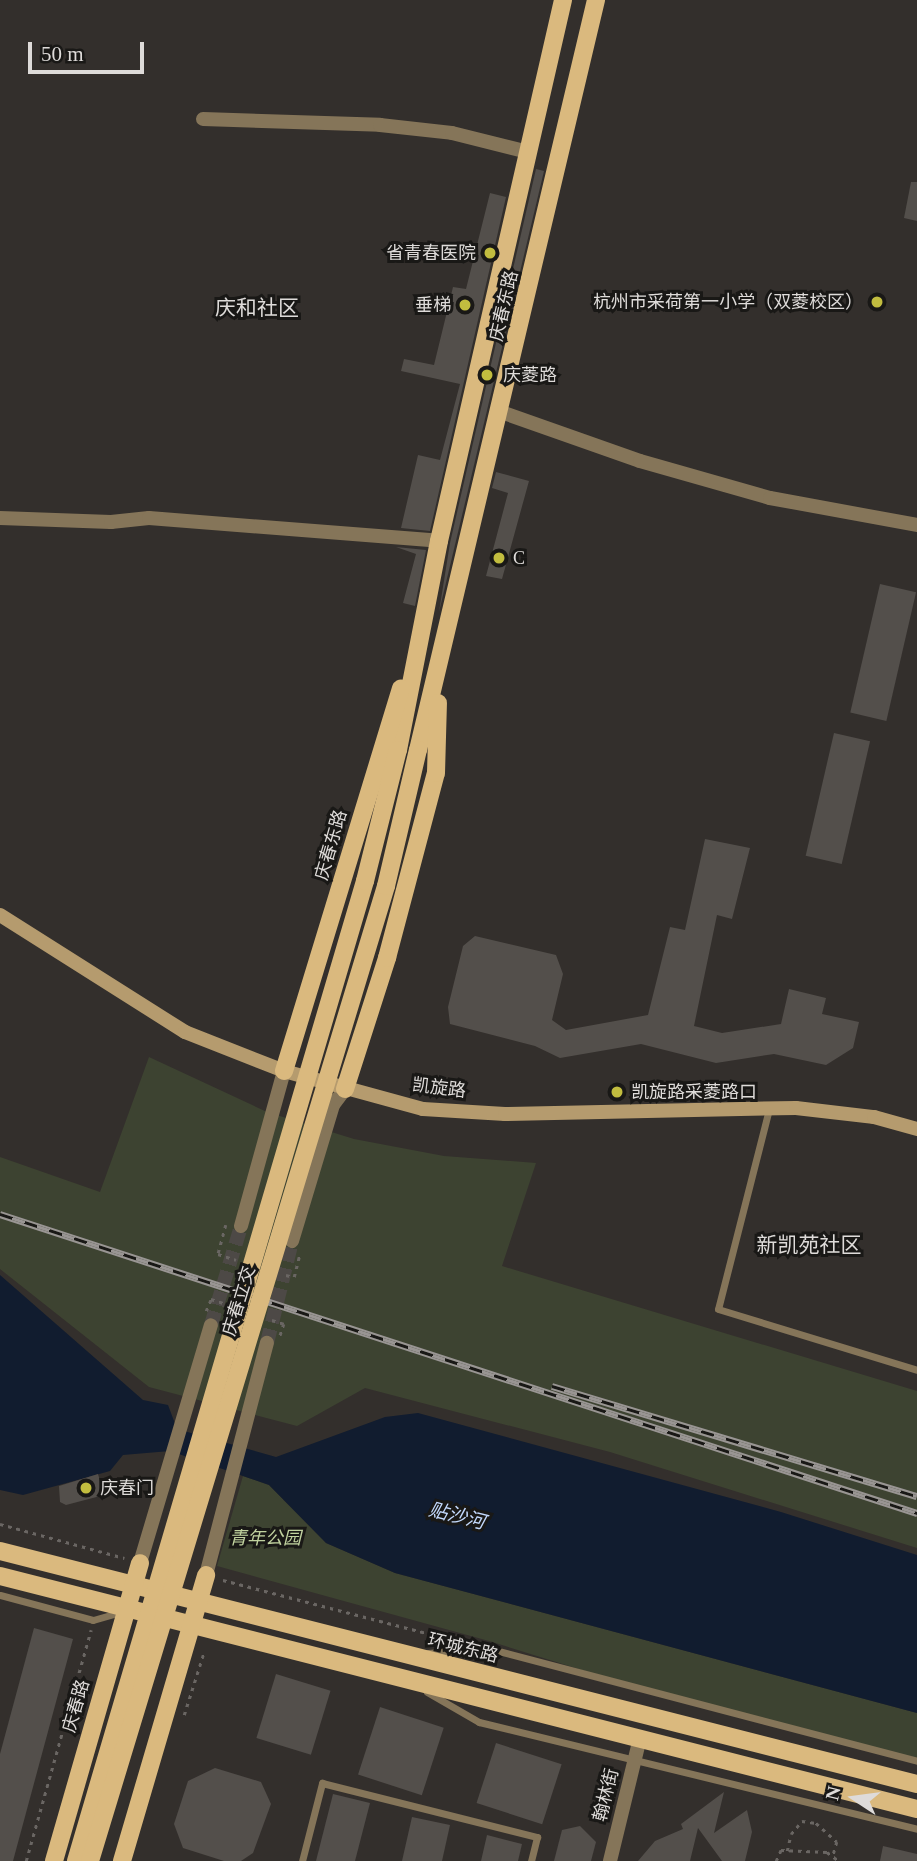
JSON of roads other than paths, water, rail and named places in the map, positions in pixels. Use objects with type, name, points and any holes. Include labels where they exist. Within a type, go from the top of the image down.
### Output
[{"type":"main road","name":"庆春东路","points":[[398,750],[439,541],[563,0]]},
{"type":"main road","name":"庆春东路","points":[[418,750],[501,412],[596,0]]},
{"type":"main road","name":"庆春东路","points":[[284,1071],[380,748],[421,632]]},
{"type":"main road","name":"庆春东路","points":[[345,1089],[387,958],[436,773],[440,661]]},
{"type":"main road","name":"庆春立交","points":[[76,1861],[361,894],[398,750]]},
{"type":"main road","name":"庆春立交","points":[[90,1861],[382,899],[418,750]]},
{"type":"main road","name":"凯旋路","points":[[0,915],[185,1032],[284,1071],[423,1109],[505,1114],[769,1108],[874,1118],[917,1129]]},
{"type":"main road","name":"环城东路","points":[[0,1551],[132,1585],[200,1599],[407,1656],[917,1784]]},
{"type":"main road","name":"庆春路","points":[[54,1861],[140,1563]]},
{"type":"main road","points":[[122,1861],[206,1575]]},
{"type":"main road","points":[[0,1576],[125,1611],[917,1809]]},
{"type":"street","points":[[203,120],[380,125],[452,133],[528,152]]},
{"type":"street","points":[[501,412],[640,461],[770,498],[917,525]]},
{"type":"street","points":[[0,518],[111,522],[149,518],[439,541]]},
{"type":"street","points":[[241,1226],[284,1071]]},
{"type":"street","points":[[292,1241],[332,1105],[345,1089]]},
{"type":"street","points":[[140,1563],[211,1325]]},
{"type":"street","points":[[206,1575],[267,1343]]},
{"type":"street","name":"翰林街","points":[[610,1861],[640,1738]]},
{"type":"lane","points":[[769,1108],[718,1310],[917,1370]]},
{"type":"lane","points":[[0,1595],[93,1620],[125,1611]]},
{"type":"lane","points":[[407,1656],[487,1648],[917,1761]]},
{"type":"lane","points":[[405,1679],[479,1721],[634,1763],[917,1829]]},
{"type":"lane","points":[[302,1861],[322,1783],[537,1837],[531,1861]]},
{"type":"water","name":"贴沙河","points":[[0,1275],[143,1400],[168,1405],[177,1429],[276,1457],[385,1417],[418,1413],[781,1512],[917,1555],[917,1713],[395,1573],[326,1543],[269,1485],[170,1451],[123,1455],[110,1471],[23,1495],[0,1490]]},
{"type":"tunnel","points":[[211,1325],[241,1226]]},
{"type":"tunnel","points":[[267,1343],[292,1241]]},
{"type":"railway","points":[[0,1214],[917,1513]]},
{"type":"railway","points":[[552,1386],[917,1496]]},
{"type":"place","name":"省青春医院","points":[[490,253]]},
{"type":"place","name":"杭州市采荷第一小学（双菱校区）","points":[[877,302]]},
{"type":"place","name":"垂梯","points":[[465,305]]},
{"type":"place","name":"庆菱路","points":[[487,375]]},
{"type":"place","name":"C","points":[[499,558]]},
{"type":"place","name":"凯旋路采菱路口","points":[[617,1092]]},
{"type":"place","name":"庆春门","points":[[86,1488]]},
{"type":"district","name":"庆和社区","points":[[257,308]]},
{"type":"district","name":"新凯苑社区","points":[[809,1245]]},
{"type":"park label","name":"青年公园","points":[[265,1538]]}]
